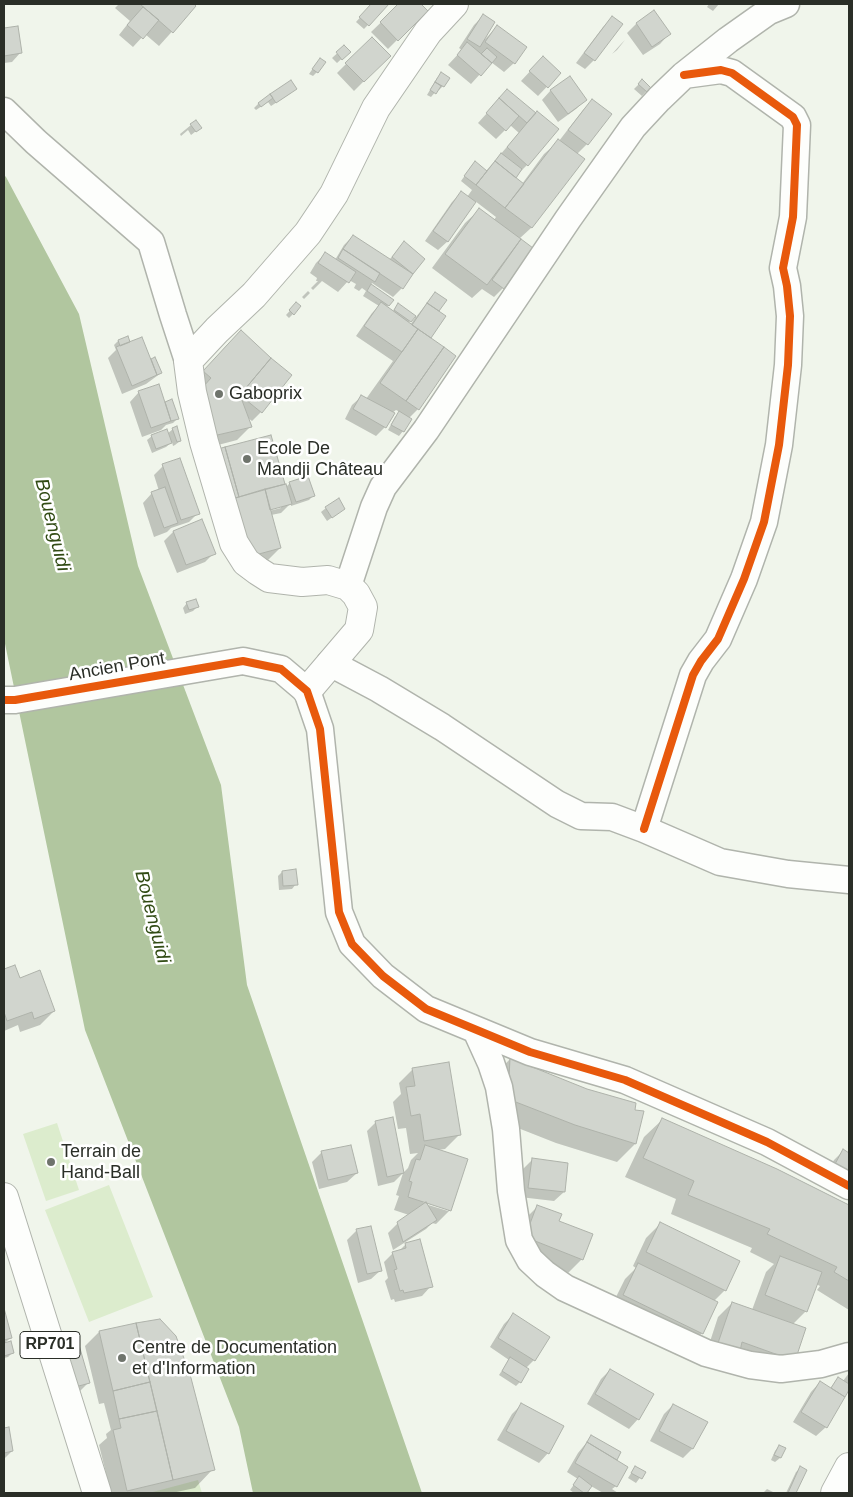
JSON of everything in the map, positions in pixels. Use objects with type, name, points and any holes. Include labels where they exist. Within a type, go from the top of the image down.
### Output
[{"type":"main road","points":[[306,691],[359,630],[363,607],[356,594],[348,586],[328,580],[302,582],[269,578],[246,562],[234,543],[204,442],[192,392],[188,360],[254,295],[308,233],[334,194],[376,108],[428,32],[454,4]]},
{"type":"main road","name":"RP701","points":[[4,1197],[97,1493]]},
{"type":"main road","points":[[835,1493],[849,1467]]},
{"type":"street","points":[[348,586],[374,507],[383,488],[426,430],[568,219],[633,127],[684,76],[728,40],[769,11],[786,4]]},
{"type":"street","points":[[644,829],[693,675],[701,660],[718,638],[744,579],[764,522],[778,445],[788,365],[790,316],[783,268],[793,217],[797,125],[793,117],[732,73],[721,70],[684,76]]},
{"type":"street","points":[[4,111],[36,142],[152,242],[173,316],[188,360]]},
{"type":"street","name":"Ancien Pont","points":[[9,700],[243,661],[281,669],[306,691]]},
{"type":"street","points":[[330,663],[379,689],[442,727],[570,811],[581,816],[612,817],[720,862],[788,874],[849,880]]},
{"type":"street","points":[[306,691],[320,730],[338,912],[352,944],[383,976],[426,1009],[530,1052],[625,1080],[767,1142],[849,1186]]},
{"type":"street","points":[[476,1030],[491,1062],[499,1087],[506,1129],[511,1191],[519,1240],[530,1260],[545,1274],[565,1288],[706,1353],[750,1365],[781,1368],[821,1364],[849,1356]]},
{"type":"shaded area","name":"Terrain de Hand-Ball","points":[[57,1123],[79,1190],[46,1201],[23,1134]]},
{"type":"shaded area","points":[[109,1185],[153,1297],[89,1322],[45,1210]]},
{"type":"shaded area","points":[[198,1480],[202,1493],[149,1493]]},
{"type":"water","name":"Bouenguidi","points":[[4,175],[79,314],[138,566],[221,785],[247,985],[422,1493],[253,1493],[239,1427],[85,1030],[4,639]]},
{"type":"building","points":[[140,4],[194,4],[196,6],[173,33]]},
{"type":"building","points":[[371,4],[389,4],[369,26],[359,17]]},
{"type":"building","points":[[398,4],[421,4],[428,11],[398,41],[380,22]]},
{"type":"building","points":[[143,7],[159,20],[143,39],[127,25]]},
{"type":"building","points":[[654,10],[671,34],[652,47],[636,23]]},
{"type":"building","points":[[483,14],[495,22],[480,47],[467,39]]},
{"type":"building","points":[[612,16],[623,24],[595,61],[584,53]]},
{"type":"building","points":[[497,25],[527,47],[515,64],[485,42]]},
{"type":"building","points":[[18,26],[22,53],[4,56],[4,28]]},
{"type":"building","points":[[372,37],[391,56],[364,82],[345,63]]},
{"type":"building","points":[[467,42],[492,63],[481,76],[457,55]]},
{"type":"building","points":[[344,45],[351,52],[342,60],[336,52]]},
{"type":"building","points":[[487,48],[497,57],[492,63],[481,54]]},
{"type":"building","points":[[543,56],[561,73],[548,88],[529,71]]},
{"type":"building","points":[[320,58],[326,62],[318,73],[312,69]]},
{"type":"building","points":[[441,72],[450,78],[444,87],[435,82]]},
{"type":"building","points":[[570,76],[587,100],[568,114],[550,90]]},
{"type":"building","points":[[642,79],[651,88],[647,92],[638,84]]},
{"type":"building","points":[[291,80],[297,89],[276,103],[270,94]]},
{"type":"building","points":[[435,82],[441,86],[436,94],[430,90]]},
{"type":"building","points":[[507,89],[536,113],[527,123],[499,98]]},
{"type":"building","points":[[270,94],[273,98],[261,107],[258,103]]},
{"type":"building","points":[[499,98],[519,116],[506,131],[486,113]]},
{"type":"building","points":[[592,99],[612,114],[588,145],[568,130]]},
{"type":"building","points":[[537,111],[559,129],[528,166],[507,147]]},
{"type":"building","points":[[196,120],[202,128],[196,132],[190,124]]},
{"type":"building","points":[[558,139],[585,159],[532,228],[505,208]]},
{"type":"building","points":[[501,153],[522,169],[516,178],[495,161]]},
{"type":"building","points":[[475,161],[487,171],[476,185],[464,176]]},
{"type":"building","points":[[495,161],[524,184],[505,208],[476,185]]},
{"type":"building","points":[[461,191],[476,202],[448,242],[433,231]]},
{"type":"building","points":[[479,208],[521,239],[487,285],[445,254]]},
{"type":"building","points":[[353,235],[413,274],[403,289],[343,249]]},
{"type":"building","points":[[521,239],[533,248],[504,289],[492,280]]},
{"type":"building","points":[[404,241],[425,259],[413,274],[392,257]]},
{"type":"building","points":[[343,249],[380,273],[375,282],[338,258]]},
{"type":"building","points":[[325,252],[356,272],[349,283],[318,263]]},
{"type":"building","points":[[371,284],[394,300],[389,306],[367,291]]},
{"type":"building","points":[[435,292],[447,300],[439,311],[427,303]]},
{"type":"building","points":[[296,302],[301,306],[294,315],[289,310]]},
{"type":"building","points":[[381,302],[418,329],[402,352],[364,326]]},
{"type":"building","points":[[398,303],[416,316],[411,322],[394,310]]},
{"type":"building","points":[[427,303],[446,316],[431,338],[412,325]]},
{"type":"building","points":[[418,329],[444,347],[406,401],[380,383]]},
{"type":"building","points":[[241,330],[271,358],[240,395],[252,427],[213,436],[195,396],[211,378],[203,371]]},
{"type":"building","points":[[128,336],[130,342],[120,346],[118,340]]},
{"type":"building","points":[[142,337],[157,375],[132,386],[116,347]]},
{"type":"building","points":[[444,347],[456,356],[419,410],[406,401]]},
{"type":"building","points":[[155,357],[162,373],[157,375],[151,359]]},
{"type":"building","points":[[271,358],[292,375],[262,413],[240,395]]},
{"type":"building","points":[[159,384],[171,421],[151,428],[138,391]]},
{"type":"building","points":[[361,395],[395,413],[386,428],[353,409]]},
{"type":"building","points":[[172,399],[179,419],[171,421],[165,402]]},
{"type":"building","points":[[399,411],[412,419],[404,432],[391,425]]},
{"type":"building","points":[[177,426],[181,441],[177,442],[172,428]]},
{"type":"building","points":[[167,429],[172,443],[156,449],[151,435]]},
{"type":"building","points":[[271,435],[285,484],[239,497],[225,447]]},
{"type":"building","points":[[225,447],[239,497],[232,499],[218,449]]},
{"type":"building","points":[[180,458],[200,514],[181,520],[162,464]]},
{"type":"building","points":[[308,476],[315,496],[296,502],[289,482]]},
{"type":"building","points":[[286,484],[292,504],[270,510],[265,489]]},
{"type":"building","points":[[165,487],[178,523],[164,528],[151,492]]},
{"type":"building","points":[[265,489],[281,548],[248,557],[232,499]]},
{"type":"building","points":[[339,498],[345,509],[332,518],[325,507]]},
{"type":"building","points":[[202,519],[216,554],[186,565],[173,531]]},
{"type":"building","points":[[196,599],[199,607],[189,610],[186,602]]},
{"type":"building","points":[[296,869],[298,885],[283,886],[282,871]]},
{"type":"building","points":[[15,965],[20,978],[40,970],[55,1011],[34,1019],[32,1012],[7,1021],[4,1012],[4,969]]},
{"type":"building","points":[[510,1058],[587,1089],[636,1103],[635,1110],[644,1111],[636,1144],[575,1125],[508,1099]]},
{"type":"building","points":[[449,1062],[461,1135],[424,1141],[420,1114],[411,1116],[406,1087],[415,1086],[412,1068]]},
{"type":"building","points":[[393,1117],[404,1173],[387,1177],[375,1121]]},
{"type":"building","points":[[662,1118],[777,1169],[849,1205],[849,1281],[834,1272],[837,1267],[767,1234],[770,1229],[688,1195],[694,1181],[643,1158]]},
{"type":"building","points":[[351,1145],[358,1173],[328,1180],[321,1151]]},
{"type":"building","points":[[425,1145],[468,1159],[451,1211],[408,1197],[412,1182],[409,1181],[416,1159],[420,1160]]},
{"type":"building","points":[[843,1149],[849,1153],[849,1174],[834,1166]]},
{"type":"building","points":[[532,1158],[568,1163],[565,1192],[528,1188]]},
{"type":"building","points":[[426,1202],[437,1220],[403,1242],[397,1222]]},
{"type":"building","points":[[537,1205],[562,1214],[559,1221],[593,1234],[583,1260],[525,1237]]},
{"type":"building","points":[[660,1222],[740,1261],[726,1291],[646,1252]]},
{"type":"building","points":[[371,1226],[382,1271],[367,1274],[356,1229]]},
{"type":"building","points":[[420,1239],[433,1287],[404,1293],[403,1290],[400,1291],[394,1270],[397,1269],[392,1252],[406,1248],[405,1243]]},
{"type":"building","points":[[780,1256],[822,1272],[807,1312],[765,1295]]},
{"type":"building","points":[[638,1263],[718,1302],[703,1334],[623,1295]]},
{"type":"building","points":[[732,1302],[806,1328],[795,1361],[742,1342],[740,1351],[718,1343]]},
{"type":"building","points":[[4,1308],[12,1338],[4,1340]]},
{"type":"building","points":[[513,1313],[550,1337],[535,1361],[498,1338]]},
{"type":"building","points":[[160,1319],[176,1336],[191,1378],[215,1470],[173,1480],[136,1323]]},
{"type":"building","points":[[136,1323],[150,1382],[113,1391],[99,1331]]},
{"type":"building","points":[[11,1341],[14,1353],[4,1356],[4,1343]]},
{"type":"building","points":[[79,1345],[90,1383],[75,1387],[64,1350]]},
{"type":"building","points":[[510,1357],[529,1369],[521,1383],[502,1371]]},
{"type":"building","points":[[610,1369],[654,1394],[639,1420],[595,1394]]},
{"type":"building","points":[[838,1377],[849,1384],[849,1390],[845,1397],[831,1388]]},
{"type":"building","points":[[820,1381],[845,1397],[827,1428],[801,1412]]},
{"type":"building","points":[[150,1382],[157,1411],[119,1419],[113,1391]]},
{"type":"building","points":[[521,1403],[564,1426],[549,1454],[506,1431]]},
{"type":"building","points":[[673,1404],[708,1422],[693,1449],[659,1431]]},
{"type":"building","points":[[157,1411],[173,1480],[127,1491],[113,1430],[121,1428],[119,1419]]},
{"type":"building","points":[[9,1427],[13,1451],[4,1453],[4,1428]]},
{"type":"building","points":[[591,1435],[621,1452],[617,1460],[587,1442]]},
{"type":"building","points":[[587,1442],[628,1467],[617,1487],[575,1463]]},
{"type":"building","points":[[779,1445],[786,1448],[781,1458],[774,1455]]},
{"type":"building","points":[[635,1466],[646,1472],[642,1479],[631,1473]]},
{"type":"building","points":[[800,1466],[807,1470],[796,1493],[788,1493]]},
{"type":"building","points":[[579,1476],[592,1486],[587,1493],[573,1485]]},
{"type":"cycle path","points":[[644,829],[693,675],[718,639],[744,579],[764,522],[779,445],[788,365],[790,316],[783,268],[793,217],[797,125],[793,117],[732,73],[721,70],[684,75]]},
{"type":"cycle path","points":[[4,700],[15,700],[243,661],[281,669],[307,691],[320,729],[339,912],[352,944],[383,976],[426,1009],[530,1052],[625,1080],[767,1142],[849,1186]]},
{"type":"place","name":"Gaboprix","points":[[219,394]]},
{"type":"place","name":"Ecole De Mandji Château","points":[[247,459]]},
{"type":"place","name":"Terrain de Hand-Ball","points":[[51,1162]]},
{"type":"place","name":"Centre de Documentation et d'Information","points":[[122,1358]]}]
